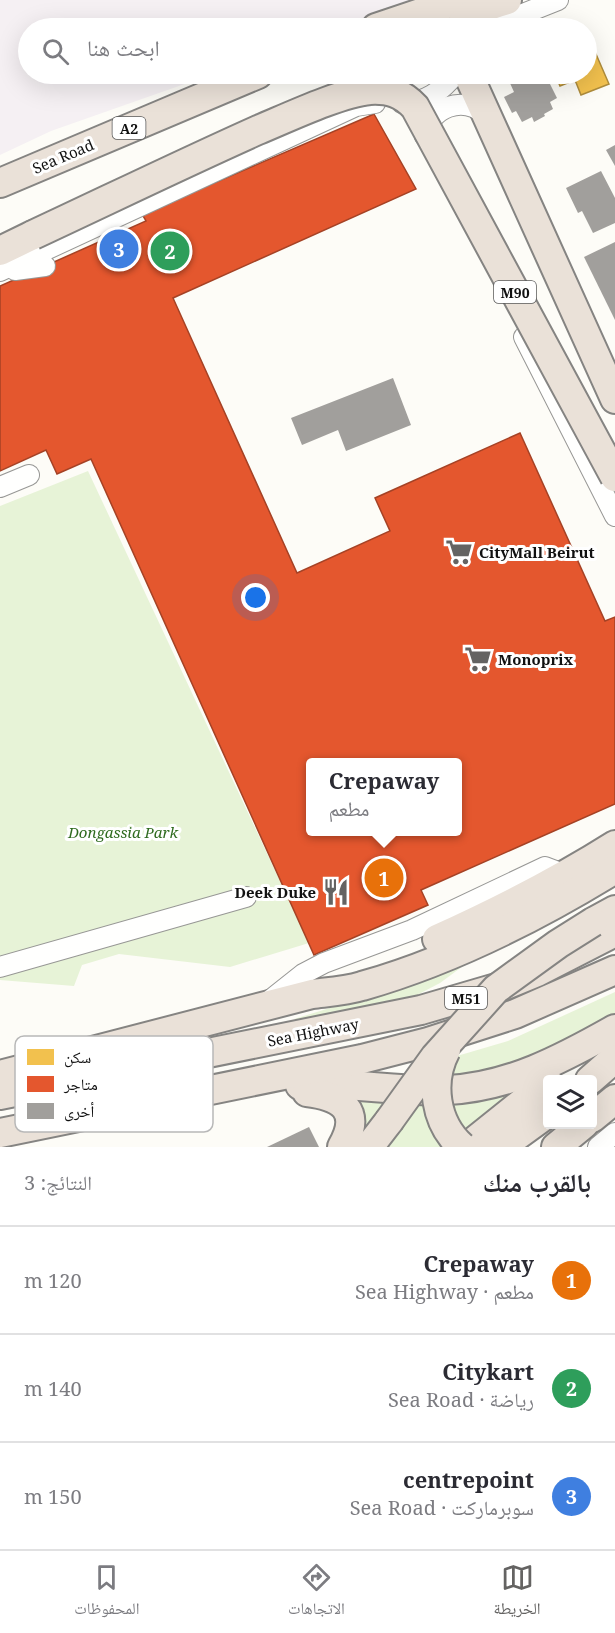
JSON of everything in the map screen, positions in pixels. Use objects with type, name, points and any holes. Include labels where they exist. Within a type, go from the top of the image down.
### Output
[{"type":"highway","points":[[402,18],[440,3]]},
{"type":"highway","points":[[467,18],[474,13],[508,15]]},
{"type":"highway","name":"Sea Road","points":[[0,183],[234,84]]},
{"type":"highway","points":[[472,84],[615,399]]},
{"type":"highway","points":[[0,251],[285,118],[342,97],[368,90],[387,91],[405,96],[404,105]]},
{"type":"highway","name":"M90","points":[[404,105],[615,477]]},
{"type":"highway","points":[[312,994],[478,920],[566,875],[615,845]]},
{"type":"highway","points":[[148,1036],[312,994],[372,983],[501,932],[532,917],[615,869]]},
{"type":"highway","points":[[369,1147],[435,1057],[496,989],[558,944],[615,910]]},
{"type":"highway","name":"Sea Highway","points":[[213,1052],[431,1008],[503,986],[537,972],[615,932]]},
{"type":"highway","name":"M51","points":[[213,1089],[318,1068],[428,1042],[471,1029],[552,999],[615,970]]},
{"type":"highway","points":[[557,1075],[615,1030]]},
{"type":"highway","points":[[213,1093],[328,1083],[446,1090],[489,1086],[534,1071],[615,1030]]},
{"type":"highway","points":[[456,1033],[443,1056],[436,1091],[443,1121],[451,1135],[462,1147]]},
{"type":"highway","points":[[596,1075],[615,1058]]},
{"type":"highway","points":[[0,1075],[15,1071]]},
{"type":"highway","points":[[597,1095],[615,1081]]},
{"type":"highway","points":[[467,1147],[543,1086]]},
{"type":"highway","points":[[266,1087],[317,1093],[336,1098],[347,1109],[348,1140]]},
{"type":"highway","name":"Sea Highway","points":[[0,1095],[15,1092]]},
{"type":"highway","points":[[597,1114],[615,1099]]},
{"type":"highway","points":[[501,1147],[543,1117]]},
{"type":"highway","points":[[530,1147],[560,1138],[577,1129]]},
{"type":"highway","name":"M51","points":[[0,1133],[15,1130]]},
{"type":"street","points":[[508,15],[558,0]]},
{"type":"street","points":[[0,271],[356,106],[378,103],[404,105],[429,97],[448,84]]},
{"type":"street","points":[[487,84],[615,372]]},
{"type":"street","points":[[404,105],[615,516]]},
{"type":"street","points":[[425,142],[429,122],[445,107],[466,105],[485,114]]},
{"type":"street","points":[[0,271],[45,266]]},
{"type":"street","points":[[0,487],[29,475]]},
{"type":"street","points":[[262,1006],[329,955],[412,930],[545,867],[566,875]]},
{"type":"street","points":[[0,967],[246,897]]},
{"type":"street","points":[[598,1147],[615,1133]]},
{"type":"shaded area","points":[[0,0],[419,0],[368,18],[18,18],[18,84],[185,84],[51,131],[0,155]]},
{"type":"green space","name":"Dongassia Park","points":[[88,471],[309,943],[230,967],[119,954],[82,965],[74,986],[0,980],[0,506]]},
{"type":"green space","points":[[474,958],[440,983],[417,995],[308,1020],[294,1019],[366,997]]},
{"type":"green space","points":[[615,992],[615,1014],[611,1018],[526,1068],[444,1078],[457,1056],[508,1041]]},
{"type":"green space","points":[[521,1086],[448,1147],[359,1147],[343,1095]]},
{"type":"building: سكن","points":[[597,56],[609,84],[581,95],[577,84],[597,84]]},
{"type":"building: متاجر","name":"CityMall Beirut","points":[[374,114],[416,189],[173,298],[297,573],[390,531],[375,498],[520,433],[605,621],[615,617],[615,804],[421,890],[428,905],[314,955],[91,459],[57,474],[46,450],[0,471],[0,286],[146,221],[142,214]]},
{"type":"building: أخرى","points":[[510,84],[550,84],[557,98],[550,102],[553,109],[544,114],[545,116],[534,122],[532,117],[522,122],[516,111],[512,113],[504,97],[514,92]]},
{"type":"building: أخرى","points":[[615,145],[615,166],[606,150]]},
{"type":"building: أخرى","points":[[601,171],[615,198],[615,223],[593,233],[582,211],[578,213],[566,188]]},
{"type":"building: أخرى","points":[[615,242],[615,320],[584,257]]},
{"type":"building: أخرى","points":[[393,378],[411,425],[346,451],[338,430],[302,445],[291,418]]},
{"type":"building: أخرى","points":[[309,1127],[319,1147],[267,1147]]},
{"type":"place","name":"centrepoint","points":[[119,249]]},
{"type":"place","name":"Citykart","points":[[170,251]]},
{"type":"place","name":"CityMall Beirut","points":[[459,552]]},
{"type":"place","name":"Monoprix","points":[[478,659]]},
{"type":"place","name":"Crepaway","points":[[384,878]]},
{"type":"place","name":"Deek Duke","points":[[336,892]]}]
